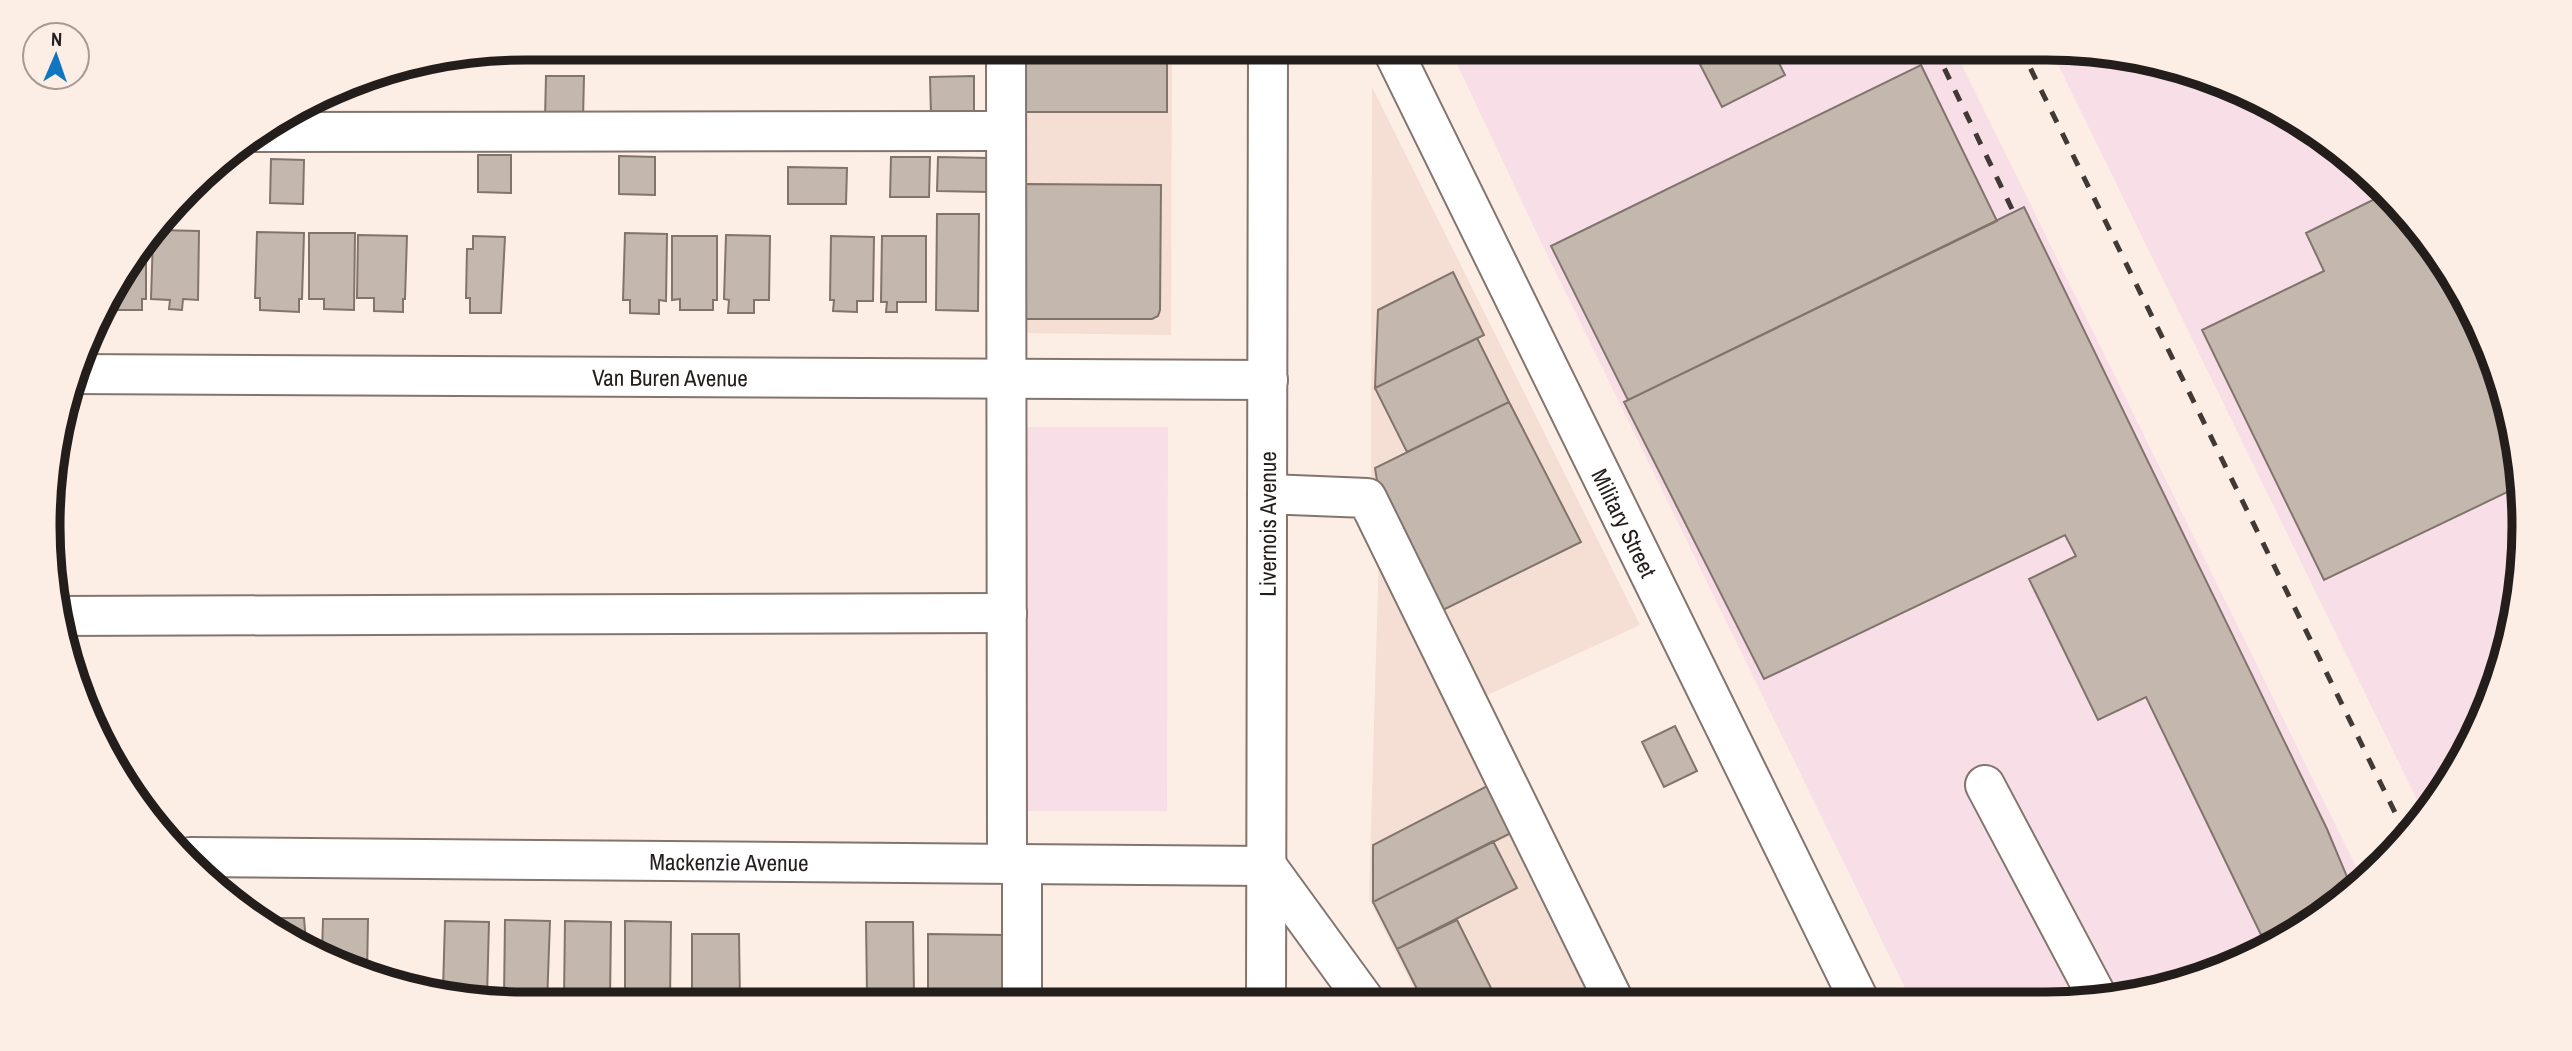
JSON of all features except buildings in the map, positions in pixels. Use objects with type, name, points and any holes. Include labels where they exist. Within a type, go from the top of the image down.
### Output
[{"type":"street","points":[[1006,60],[1007,613],[1021,992]]},
{"type":"street","name":"Livernois Avenue","points":[[1266,992],[1268,60]]},
{"type":"street","name":"Military Street","points":[[1397,60],[1856,992]]},
{"type":"street","points":[[276,132],[1006,131]]},
{"type":"street","name":"Van Buren Avenue","points":[[85,374],[1268,380]]},
{"type":"street","points":[[1267,494],[1367,498],[1610,992]]},
{"type":"street","points":[[68,616],[1007,613]]},
{"type":"street","points":[[1985,785],[2093,989]]},
{"type":"street","name":"Mackenzie Avenue","points":[[199,858],[1267,866]]},
{"type":"street","points":[[1267,866],[1359,992]]},
{"type":"shaded area","points":[[1024,60],[1172,60],[1171,335],[1024,333]]},
{"type":"shaded area","points":[[1455,60],[1959,60],[2358,872],[2280,929],[2225,956],[2167,976],[2077,991],[1907,992],[1540,240]]},
{"type":"shaded area","points":[[2056,60],[2107,63],[2167,75],[2225,95],[2280,122],[2354,175],[2397,218],[2434,267],[2464,319],[2488,376],[2504,435],[2512,495],[2512,556],[2504,616],[2488,675],[2464,732],[2419,804]]},
{"type":"shaded area","points":[[1372,87],[1640,625],[1481,698],[1371,477]]},
{"type":"shaded area","points":[[1026,427],[1168,427],[1167,811],[1025,811]]},
{"type":"shaded area","points":[[1379,553],[1595,992],[1416,992],[1369,899]]},
{"type":"railway","points":[[1940,60],[2012,209]]},
{"type":"railway","points":[[2026,60],[2402,827]]}]
